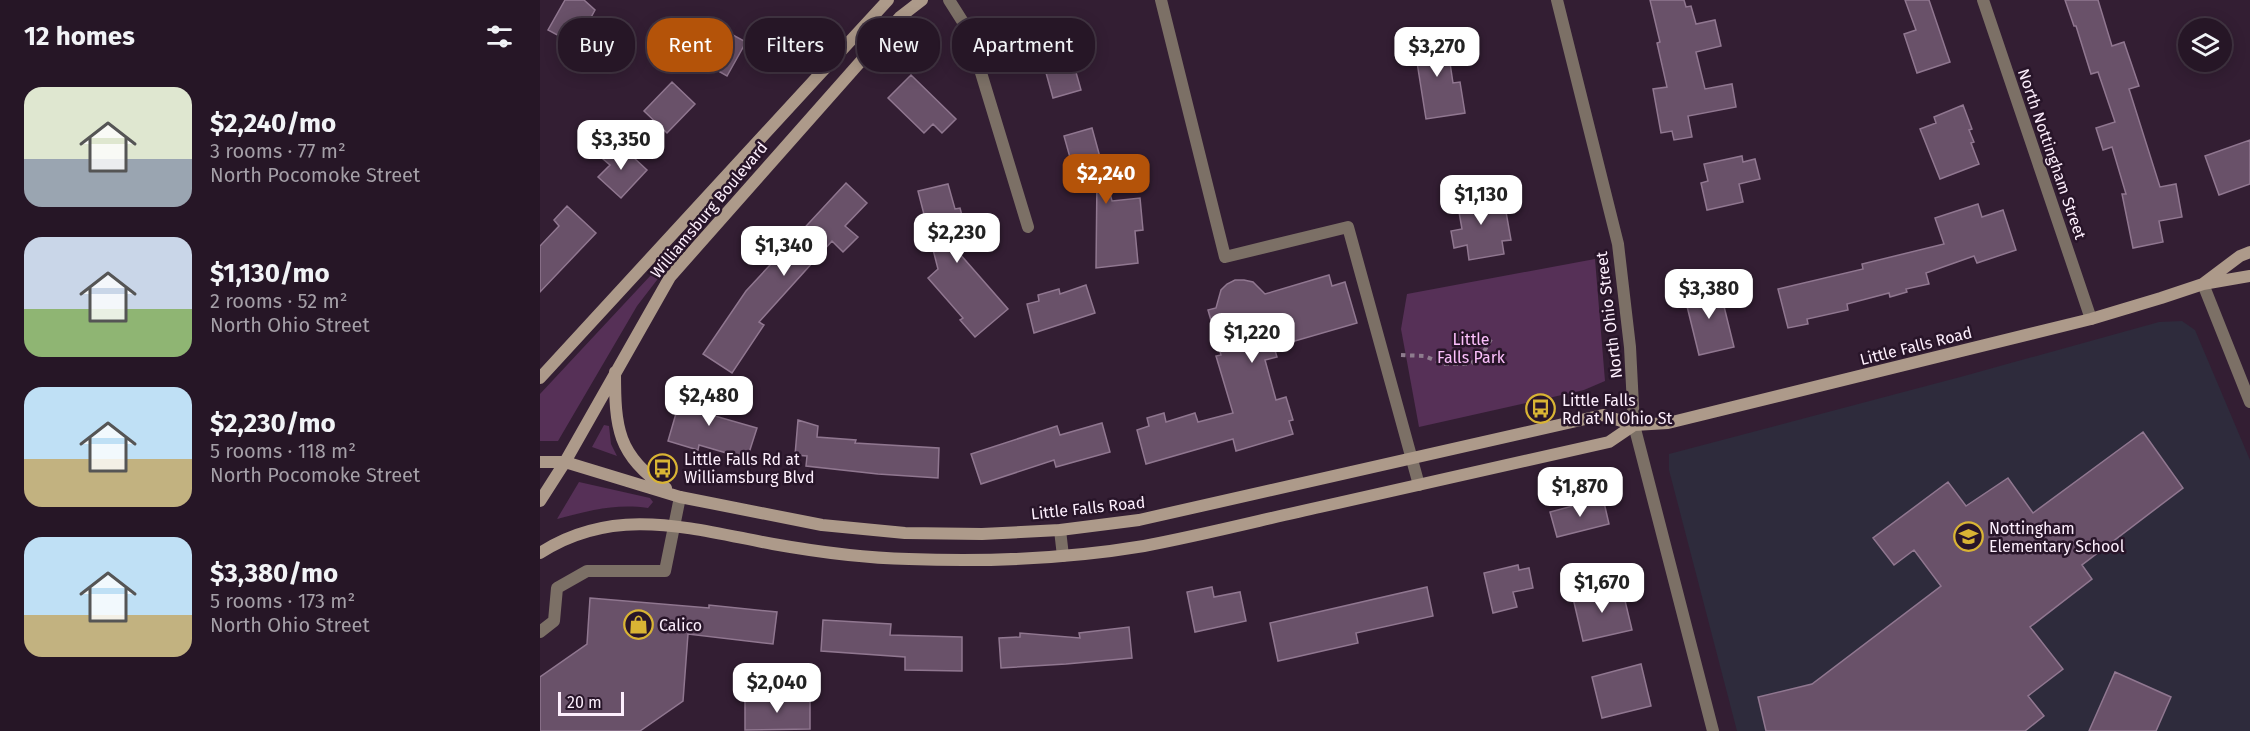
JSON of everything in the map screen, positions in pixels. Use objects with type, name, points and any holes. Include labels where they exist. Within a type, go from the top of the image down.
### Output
[{"type":"street","name":"Williamsburg Boulevard","points":[[540,378],[888,0]]},
{"type":"street","name":"Williamsburg Boulevard","points":[[540,501],[565,462],[670,277],[900,17],[922,0]]},
{"type":"street","points":[[949,0],[968,30],[1028,227]]},
{"type":"street","points":[[1161,0],[1225,257],[1348,227],[1419,485]]},
{"type":"street","name":"North Ohio Street","points":[[1557,0],[1618,244],[1630,346],[1634,425],[1713,731]]},
{"type":"street","name":"North Nottingham Street","points":[[1983,0],[2091,319]]},
{"type":"street","name":"Little Falls Road","points":[[2203,284],[2240,256],[2250,252]]},
{"type":"street","name":"Little Falls Road","points":[[540,462],[565,462],[680,497],[822,525],[895,532],[981,534],[1060,530],[1139,520],[1603,415],[1634,425],[1680,421],[2091,319],[2203,284],[2250,276]]},
{"type":"street","points":[[2203,284],[2250,402]]},
{"type":"street","points":[[540,632],[554,621],[557,588],[586,572],[665,571],[680,497],[652,479],[631,459],[622,440],[615,411],[615,371]]},
{"type":"street","name":"Little Falls Road","points":[[540,553],[559,541],[595,528],[634,523],[674,526],[820,552],[905,559],[982,561],[1063,556],[1143,546],[1609,442],[1634,425]]},
{"type":"street","points":[[1060,530],[1063,556]]},
{"type":"path","points":[[1385,358],[1405,355],[1424,356],[1445,364],[1470,364],[1482,355],[1491,339]]},
{"type":"shaded area","name":"Nottingham Elementary School","points":[[2182,321],[2195,330],[2250,460],[2250,731],[1737,731],[1669,470],[1669,454],[2159,322]]},
{"type":"green space","points":[[707,215],[637,306],[558,441],[540,441],[540,394]]},
{"type":"green space","name":"Little Falls Park","points":[[1595,259],[1605,381],[1584,390],[1419,427],[1401,329],[1407,294]]},
{"type":"green space","points":[[604,425],[609,426],[611,444],[617,456],[592,447]]},
{"type":"green space","points":[[579,482],[650,498],[653,502],[648,508],[613,507],[557,519]]},
{"type":"building","points":[[565,0],[584,0],[595,10],[591,18],[558,18],[558,35],[548,30]]},
{"type":"building","points":[[1650,0],[1684,0],[1686,7],[1691,6],[1696,24],[1715,20],[1721,46],[1696,52],[1705,89],[1732,84],[1736,107],[1688,116],[1692,137],[1674,140],[1672,131],[1661,133],[1653,89],[1667,87]]},
{"type":"building","points":[[1905,0],[1929,0],[1950,62],[1917,73],[1904,34],[1916,30]]},
{"type":"building","points":[[2065,0],[2098,0],[2112,46],[2124,42],[2139,86],[2129,89],[2160,187],[2176,184],[2182,217],[2159,221],[2163,242],[2133,248],[2122,194],[2126,194],[2112,147],[2103,150],[2096,128],[2115,122],[2098,72],[2091,74]]},
{"type":"building","points":[[1442,33],[1443,44],[1447,43],[1453,83],[1460,82],[1465,113],[1426,119],[1413,37]]},
{"type":"building","points":[[733,35],[745,41],[733,65]]},
{"type":"building","points":[[1046,72],[1076,72],[1081,90],[1053,98]]},
{"type":"building","points":[[911,75],[956,119],[942,133],[933,124],[924,133],[888,98]]},
{"type":"building","points":[[672,82],[695,104],[667,133],[644,111]]},
{"type":"building","points":[[1963,105],[1972,129],[1969,130],[1974,142],[1971,143],[1979,164],[1940,179],[1920,129],[1936,123],[1934,117]]},
{"type":"building","points":[[1092,128],[1112,201],[1140,198],[1143,230],[1135,231],[1138,263],[1096,268],[1097,178],[1073,184],[1067,162],[1071,161],[1064,136]]},
{"type":"building","points":[[2250,140],[2250,184],[2219,195],[2205,156]]},
{"type":"building","points":[[618,143],[647,170],[621,198],[598,177],[610,165],[603,159]]},
{"type":"building","points":[[1742,156],[1743,162],[1755,159],[1760,179],[1739,184],[1743,202],[1707,210],[1701,183],[1708,181],[1704,164]]},
{"type":"building","points":[[846,183],[867,203],[845,226],[858,237],[843,252],[832,241],[759,322],[764,325],[732,373],[703,354],[746,291]]},
{"type":"building","points":[[948,184],[955,209],[960,208],[966,230],[954,233],[959,253],[1008,309],[975,337],[960,320],[963,318],[928,278],[938,269],[918,191]]},
{"type":"building","points":[[1490,190],[1493,208],[1505,206],[1511,240],[1502,241],[1504,254],[1469,260],[1467,245],[1454,248],[1451,231],[1462,229],[1456,195]]},
{"type":"building","points":[[1978,204],[1982,217],[2003,210],[2016,250],[1977,263],[1974,256],[1926,273],[1929,284],[1906,289],[1907,292],[1890,297],[1889,293],[1847,304],[1848,310],[1807,319],[1808,324],[1788,328],[1778,289],[1863,269],[1862,264],[1944,244],[1935,218]]},
{"type":"building","points":[[567,206],[596,233],[540,292],[540,246],[559,226],[554,220]]},
{"type":"building","points":[[1329,275],[1332,286],[1345,282],[1357,323],[1274,347],[1277,357],[1265,360],[1276,400],[1286,397],[1293,420],[1289,421],[1293,434],[1236,451],[1233,439],[1146,464],[1137,430],[1149,426],[1147,418],[1164,413],[1166,422],[1195,413],[1198,422],[1233,413],[1216,356],[1221,355],[1208,310],[1216,308],[1221,290],[1235,280],[1244,280],[1253,282],[1265,294]]},
{"type":"building","points":[[1086,285],[1095,313],[1034,333],[1027,304],[1039,301],[1038,295],[1059,289],[1060,294]]},
{"type":"building","points":[[1719,286],[1734,347],[1699,355],[1684,294]]},
{"type":"building","points":[[684,386],[714,395],[708,414],[757,428],[747,459],[699,445],[698,450],[668,441]]},
{"type":"building","points":[[798,420],[818,426],[817,437],[856,440],[855,443],[939,448],[938,478],[806,466],[807,456],[795,455]]},
{"type":"building","points":[[1102,423],[1110,452],[1056,467],[1054,460],[981,484],[971,454],[1057,426],[1060,435]]},
{"type":"building","name":"Nottingham Elementary School","points":[[2143,432],[2183,488],[2082,565],[2092,579],[2030,627],[2063,669],[2028,696],[2044,716],[2025,731],[1766,731],[1758,697],[1812,684],[1941,586],[1914,550],[1894,565],[1873,538],[1948,482],[1966,506],[2008,478],[2033,513]]},
{"type":"building","points":[[1603,498],[1609,524],[1557,537],[1550,512]]},
{"type":"building","points":[[1518,565],[1519,570],[1529,568],[1533,588],[1513,592],[1517,607],[1493,613],[1484,573]]},
{"type":"building","points":[[1212,587],[1214,597],[1240,592],[1246,621],[1195,632],[1187,592]]},
{"type":"building","points":[[1427,587],[1433,616],[1356,633],[1358,643],[1278,661],[1270,623]]},
{"type":"building","points":[[1622,588],[1632,630],[1583,641],[1573,598]]},
{"type":"building","points":[[590,598],[709,608],[709,605],[777,612],[773,644],[688,634],[683,701],[640,731],[540,731],[540,677],[587,644]]},
{"type":"building","points":[[823,620],[891,624],[890,635],[962,637],[962,671],[905,670],[905,657],[821,651]]},
{"type":"building","points":[[1129,627],[1132,658],[1001,668],[999,638],[1020,637],[1020,633],[1080,638],[1079,633]]},
{"type":"building","points":[[1641,664],[1651,706],[1602,718],[1592,677]]},
{"type":"building","points":[[2115,672],[2171,697],[2156,731],[2089,731]]},
{"type":"building","points":[[810,698],[810,729],[745,730],[745,699]]},
{"type":"place","name":"Little Falls Rd at N Ohio St","points":[[1541,409]]},
{"type":"place","name":"Little Falls Rd at Williamsburg Blvd","points":[[663,468]]},
{"type":"place","name":"Nottingham Elementary School","points":[[1968,537]]},
{"type":"place","name":"Calico","points":[[638,625]]}]
